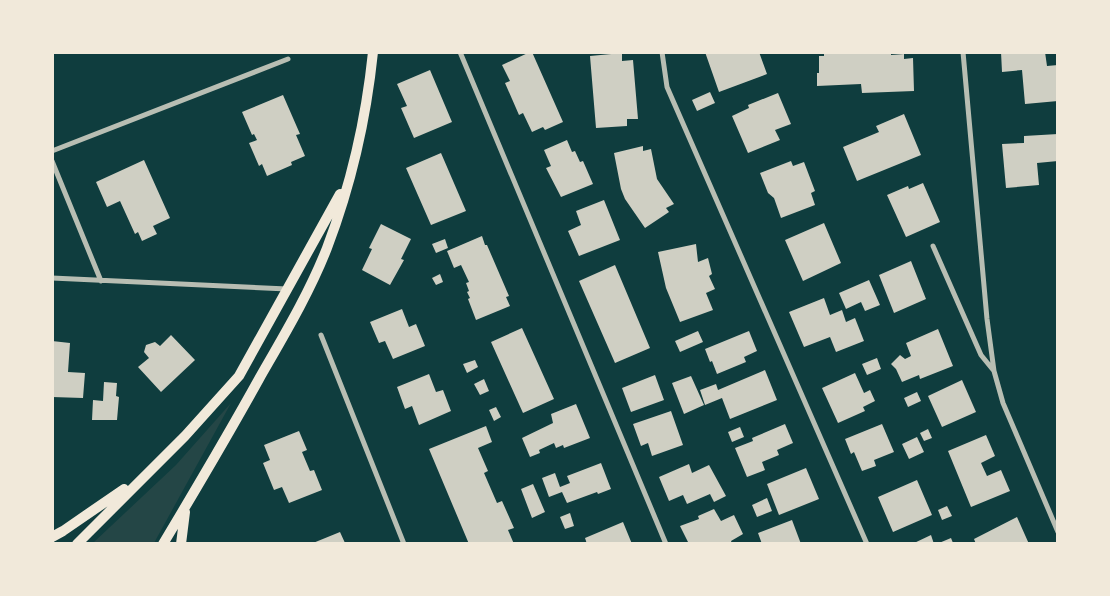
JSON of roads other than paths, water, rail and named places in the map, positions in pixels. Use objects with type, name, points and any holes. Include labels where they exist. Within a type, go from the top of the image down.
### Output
[{"type":"main road","points":[[163,544],[306,294],[327,248],[354,167],[369,93],[373,52]]},
{"type":"main road","points":[[77,544],[185,436],[239,376],[354,167]]},
{"type":"main road","points":[[52,537],[112,498],[149,470]]},
{"type":"main road","points":[[181,544],[185,507]]},
{"type":"street","points":[[460,52],[666,544]]},
{"type":"street","points":[[662,52],[667,86],[867,544]]},
{"type":"street","points":[[962,52],[987,319],[994,370],[1002,403],[1058,532]]},
{"type":"street","points":[[52,151],[288,58]]},
{"type":"street","points":[[52,162],[101,281]]},
{"type":"street","points":[[933,246],[981,355],[994,370]]},
{"type":"street","points":[[52,278],[288,290]]},
{"type":"street","points":[[321,335],[404,544]]}]
